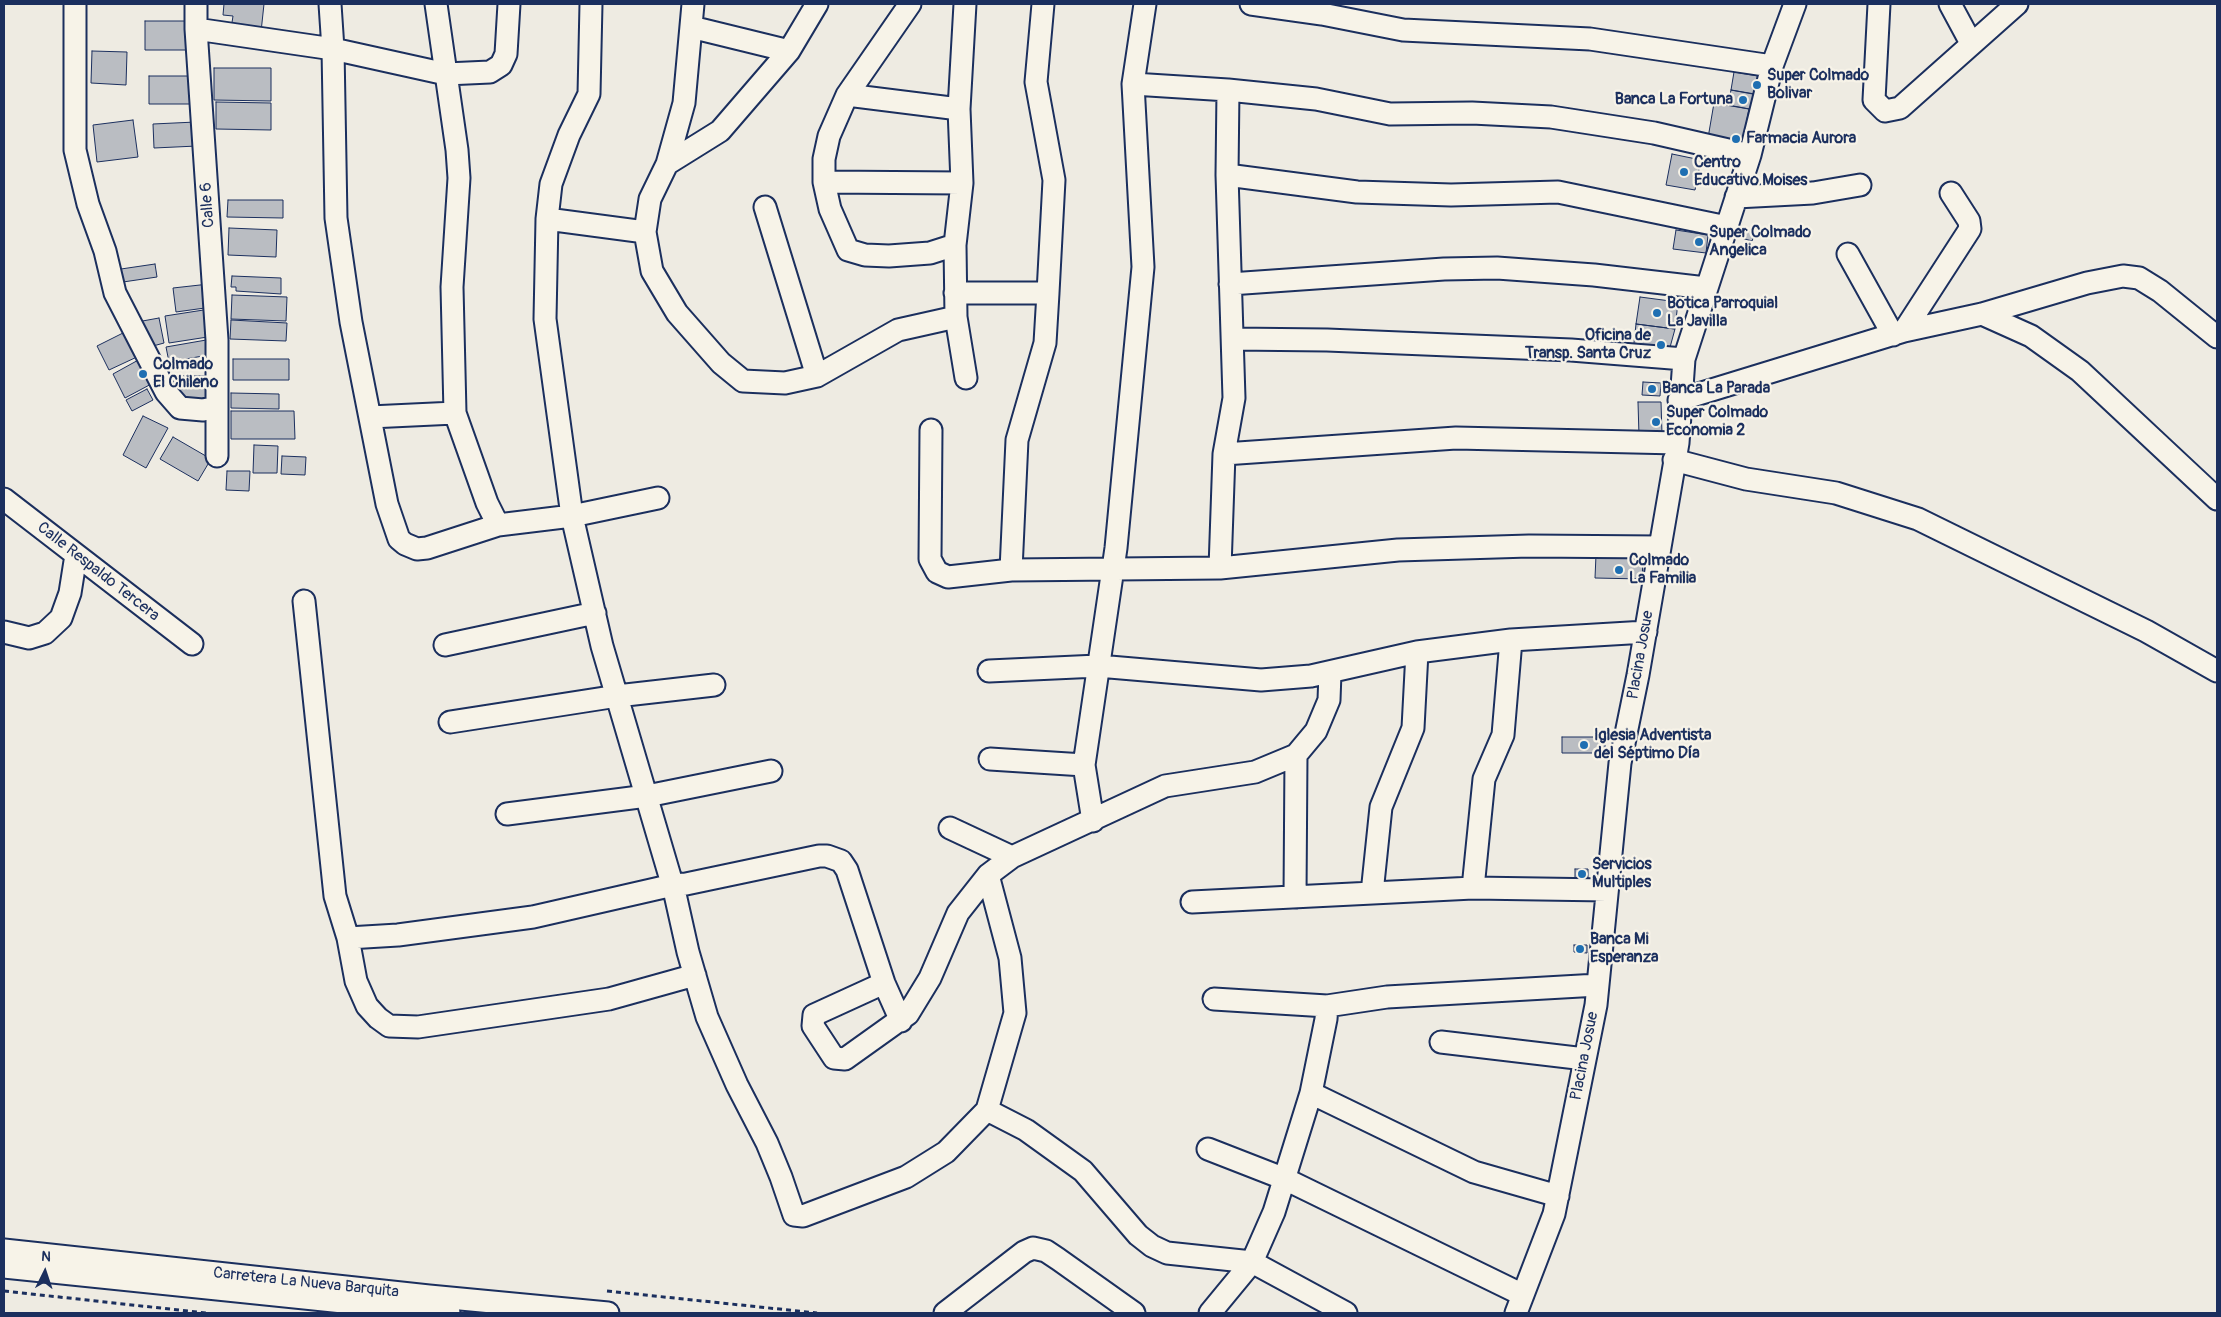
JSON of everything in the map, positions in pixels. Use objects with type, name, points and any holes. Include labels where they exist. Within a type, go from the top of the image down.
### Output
[{"type":"street","points":[[74,4],[75,150],[88,204],[115,293],[166,392],[180,408],[203,410],[217,407]]},
{"type":"street","name":"Calle 6","points":[[196,4],[196,29],[217,340],[217,456]]},
{"type":"street","points":[[330,4],[334,49],[336,218],[350,322],[387,504],[399,539],[417,549],[427,548],[498,524],[572,516],[658,498]]},
{"type":"street","points":[[436,4],[457,150],[459,178],[452,287],[455,413],[487,503],[498,524]]},
{"type":"street","points":[[196,29],[334,49],[446,74],[490,72],[501,65],[506,54],[509,4]]},
{"type":"street","points":[[591,4],[589,94],[569,136],[551,184],[548,219],[545,319],[572,516],[617,696],[673,885],[707,1017],[737,1085],[767,1143],[794,1216],[803,1216],[906,1177],[946,1152],[987,1110],[1015,1013],[1010,958],[988,875]]},
{"type":"street","points":[[693,4],[684,104],[667,164],[650,199],[645,232],[652,271],[677,313],[720,363],[743,381],[785,383],[817,376],[898,330],[956,317]]},
{"type":"street","points":[[667,164],[720,131],[789,51],[817,4]]},
{"type":"street","points":[[910,4],[847,96],[829,136],[824,159],[824,182],[830,209],[848,250],[865,255],[889,256],[930,252],[955,246]]},
{"type":"street","points":[[965,4],[959,109],[962,183],[955,246],[956,317],[966,378]]},
{"type":"street","points":[[1011,570],[1017,440],[1045,343],[1048,293],[1054,180],[1036,82],[1042,4]]},
{"type":"street","points":[[1093,821],[1084,765],[1116,548],[1143,267],[1133,84],[1145,4]]},
{"type":"street","points":[[1252,4],[1322,14],[1403,30],[1590,39],[1772,66]]},
{"type":"street","name":"Placina Josue","points":[[1519,1304],[1554,1214],[1598,985],[1620,763],[1646,632],[1676,452],[1684,359],[1750,155],[1772,66],[1795,4]]},
{"type":"street","points":[[1879,4],[1874,100],[1885,111],[1900,108],[2017,4]]},
{"type":"street","points":[[1950,4],[1971,43]]},
{"type":"street","points":[[690,27],[789,51]]},
{"type":"street","points":[[1133,84],[1228,90],[1316,99],[1390,114],[1472,113],[1551,117],[1654,133],[1750,155]]},
{"type":"street","points":[[1220,568],[1224,454],[1234,398],[1226,175],[1228,90]]},
{"type":"street","points":[[847,96],[959,109]]},
{"type":"street","points":[[1226,175],[1357,192],[1451,195],[1558,192],[1727,227]]},
{"type":"street","points":[[824,182],[962,183]]},
{"type":"street","points":[[1736,197],[1813,193],[1860,185]]},
{"type":"street","points":[[1898,333],[1970,229],[1969,221],[1951,193]]},
{"type":"street","points":[[765,206],[817,376]]},
{"type":"street","points":[[548,219],[645,232]]},
{"type":"street","points":[[1848,254],[1898,333]]},
{"type":"street","points":[[1230,284],[1444,269],[1497,268],[1594,275],[1706,288]]},
{"type":"street","points":[[1679,400],[1898,333],[1982,314],[2095,281],[2123,276],[2139,278],[2160,291],[2217,337]]},
{"type":"street","points":[[956,293],[1048,293]]},
{"type":"street","points":[[1982,314],[2031,336],[2080,370],[2217,500]]},
{"type":"street","points":[[1233,340],[1327,340],[1552,349],[1684,359]]},
{"type":"street","points":[[370,417],[455,413]]},
{"type":"street","points":[[931,430],[930,559],[937,572],[948,577],[1011,570],[1220,568],[1398,550],[1529,546],[1660,547]]},
{"type":"street","points":[[1224,454],[1456,438],[1676,452],[1746,479],[1836,493],[1918,519],[2146,631],[2217,670]]},
{"type":"street","name":"Calle Respaldo Tercera","points":[[4,499],[192,644]]},
{"type":"street","points":[[4,632],[29,638],[45,633],[61,618],[70,593],[76,555]]},
{"type":"street","points":[[304,601],[336,896],[348,938],[356,981],[367,1006],[378,1018],[389,1026],[418,1027],[609,999],[695,975]]},
{"type":"street","points":[[445,646],[595,613]]},
{"type":"street","points":[[989,671],[1098,666],[1261,680],[1330,673],[1417,652],[1511,640],[1646,632]]},
{"type":"street","points":[[1473,888],[1484,779],[1503,735],[1511,640]]},
{"type":"street","points":[[1372,893],[1381,807],[1413,728],[1417,652]]},
{"type":"street","points":[[884,983],[814,1014],[813,1026],[834,1058],[839,1060],[845,1059],[901,1021],[908,1014],[930,978],[958,913],[988,875],[1012,857],[1165,786],[1255,772],[1296,755],[1316,731],[1329,700],[1330,673]]},
{"type":"street","points":[[450,722],[617,696],[714,685]]},
{"type":"street","points":[[1295,897],[1296,755]]},
{"type":"street","points":[[990,759],[1084,765]]},
{"type":"street","points":[[507,814],[647,796],[770,771]]},
{"type":"street","points":[[950,828],[1012,857]]},
{"type":"street","points":[[348,938],[398,935],[533,917],[673,885],[827,856],[841,861],[847,870],[884,983],[901,1021]]},
{"type":"street","points":[[1192,902],[1473,888],[1607,890]]},
{"type":"street","points":[[1214,999],[1327,1006],[1388,997],[1598,985]]},
{"type":"street","points":[[1210,1313],[1252,1262],[1274,1212],[1311,1094],[1327,1006]]},
{"type":"street","points":[[1441,1042],[1585,1059]]},
{"type":"street","points":[[1311,1094],[1474,1172],[1558,1196]]},
{"type":"street","points":[[987,1110],[1026,1130],[1082,1171],[1138,1235],[1152,1246],[1167,1253],[1252,1262],[1346,1313]]},
{"type":"street","points":[[1208,1149],[1284,1179],[1519,1304]]},
{"type":"street","points":[[945,1313],[1024,1252],[1033,1248],[1046,1251],[1134,1313]]},
{"type":"street","name":"Carretera La Nueva Barquita","points":[[4,1250],[419,1295],[608,1313]]},
{"type":"street","name":"Carretera La Nueva Barquita","points":[[4,1267],[449,1313]]},
{"type":"path","points":[[4,1292],[206,1313]]},
{"type":"path","points":[[706,1300],[817,1313]]},
{"type":"building","points":[[224,4],[264,4],[261,32],[231,29],[233,16],[223,15]]},
{"type":"building","points":[[145,21],[190,21],[190,50],[145,50]]},
{"type":"building","points":[[92,51],[127,52],[126,85],[91,83]]},
{"type":"building","points":[[214,68],[271,68],[271,101],[214,100]]},
{"type":"building","points":[[1734,72],[1764,77],[1761,95],[1731,90]]},
{"type":"building","points":[[149,76],[191,76],[191,104],[149,104]]},
{"type":"building","name":"Banca La Fortuna","points":[[1731,90],[1758,95],[1755,110],[1728,105]]},
{"type":"building","points":[[216,102],[271,103],[271,130],[216,129]]},
{"type":"building","points":[[1714,103],[1749,109],[1742,145],[1708,138]]},
{"type":"building","points":[[133,120],[138,157],[97,162],[93,125]]},
{"type":"building","points":[[196,122],[197,146],[154,148],[153,124]]},
{"type":"building","name":"Centro Educativo Moises","points":[[1672,154],[1701,160],[1695,190],[1666,185]]},
{"type":"building","points":[[228,200],[283,200],[283,218],[227,217]]},
{"type":"building","points":[[229,228],[277,230],[276,257],[228,255]]},
{"type":"building","points":[[1740,228],[1755,233],[1752,241],[1738,237]]},
{"type":"building","points":[[1676,230],[1708,235],[1706,253],[1673,249]]},
{"type":"building","points":[[155,264],[157,277],[123,282],[121,269]]},
{"type":"building","points":[[232,276],[281,278],[281,294],[236,291],[236,287],[231,287]]},
{"type":"building","points":[[209,284],[212,307],[176,312],[173,288]]},
{"type":"building","points":[[232,295],[287,297],[286,321],[231,319]]},
{"type":"building","name":"Botica Parroquial La Javilla","points":[[1640,297],[1678,302],[1675,329],[1636,324]]},
{"type":"building","points":[[210,309],[214,336],[169,343],[165,316]]},
{"type":"building","points":[[159,318],[164,343],[153,346],[137,322]]},
{"type":"building","points":[[231,320],[287,323],[286,341],[230,339]]},
{"type":"building","points":[[1636,324],[1675,329],[1669,351],[1633,352]]},
{"type":"building","points":[[127,331],[139,356],[109,370],[97,346]]},
{"type":"building","points":[[212,339],[214,354],[169,362],[166,347]]},
{"type":"building","points":[[142,358],[155,382],[125,398],[113,374]]},
{"type":"building","points":[[233,359],[289,359],[289,380],[233,380]]},
{"type":"building","points":[[179,376],[207,376],[207,400],[178,400]]},
{"type":"building","name":"Banca La Parada","points":[[1643,382],[1661,383],[1660,396],[1642,395]]},
{"type":"building","points":[[147,389],[153,400],[132,411],[126,400]]},
{"type":"building","points":[[231,393],[279,394],[279,409],[231,408]]},
{"type":"building","points":[[1638,402],[1661,402],[1662,434],[1639,436]]},
{"type":"building","points":[[231,411],[294,411],[295,439],[231,439]]},
{"type":"building","points":[[143,416],[168,428],[146,468],[123,455]]},
{"type":"building","points":[[173,437],[211,459],[198,481],[160,459]]},
{"type":"building","points":[[254,445],[278,446],[277,473],[253,473]]},
{"type":"building","points":[[282,456],[306,457],[305,475],[281,474]]},
{"type":"building","points":[[227,471],[250,471],[249,491],[226,490]]},
{"type":"building","name":"Colmado La Familia","points":[[1596,555],[1638,556],[1643,561],[1642,579],[1595,578]]},
{"type":"building","name":"Iglesia Adventista del Séptimo Día","points":[[1562,737],[1605,737],[1605,753],[1562,753]]},
{"type":"building","name":"Servicios Multiples","points":[[1575,869],[1588,869],[1588,879],[1575,879]]},
{"type":"building","name":"Banca Mi Esperanza","points":[[1574,945],[1587,945],[1587,953],[1574,952]]},
{"type":"place","name":"Super Colmado Bolivar","points":[[1757,85]]},
{"type":"place","name":"Banca La Fortuna","points":[[1743,100]]},
{"type":"place","name":"Farmacia Aurora","points":[[1736,139]]},
{"type":"place","name":"Centro Educativo Moises","points":[[1684,172]]},
{"type":"place","name":"Super Colmado Angelica","points":[[1699,242]]},
{"type":"place","name":"Botica Parroquial La Javilla","points":[[1657,313]]},
{"type":"place","name":"Oficina de Transp. Santa Cruz","points":[[1661,345]]},
{"type":"place","name":"Colmado El Chileno","points":[[143,374]]},
{"type":"place","name":"Banca La Parada","points":[[1652,389]]},
{"type":"place","name":"Super Colmado Economia 2","points":[[1656,422]]},
{"type":"place","name":"Colmado La Familia","points":[[1619,570]]},
{"type":"place","name":"Iglesia Adventista del Séptimo Día","points":[[1584,745]]},
{"type":"place","name":"Servicios Multiples","points":[[1582,874]]},
{"type":"place","name":"Banca Mi Esperanza","points":[[1580,949]]}]
